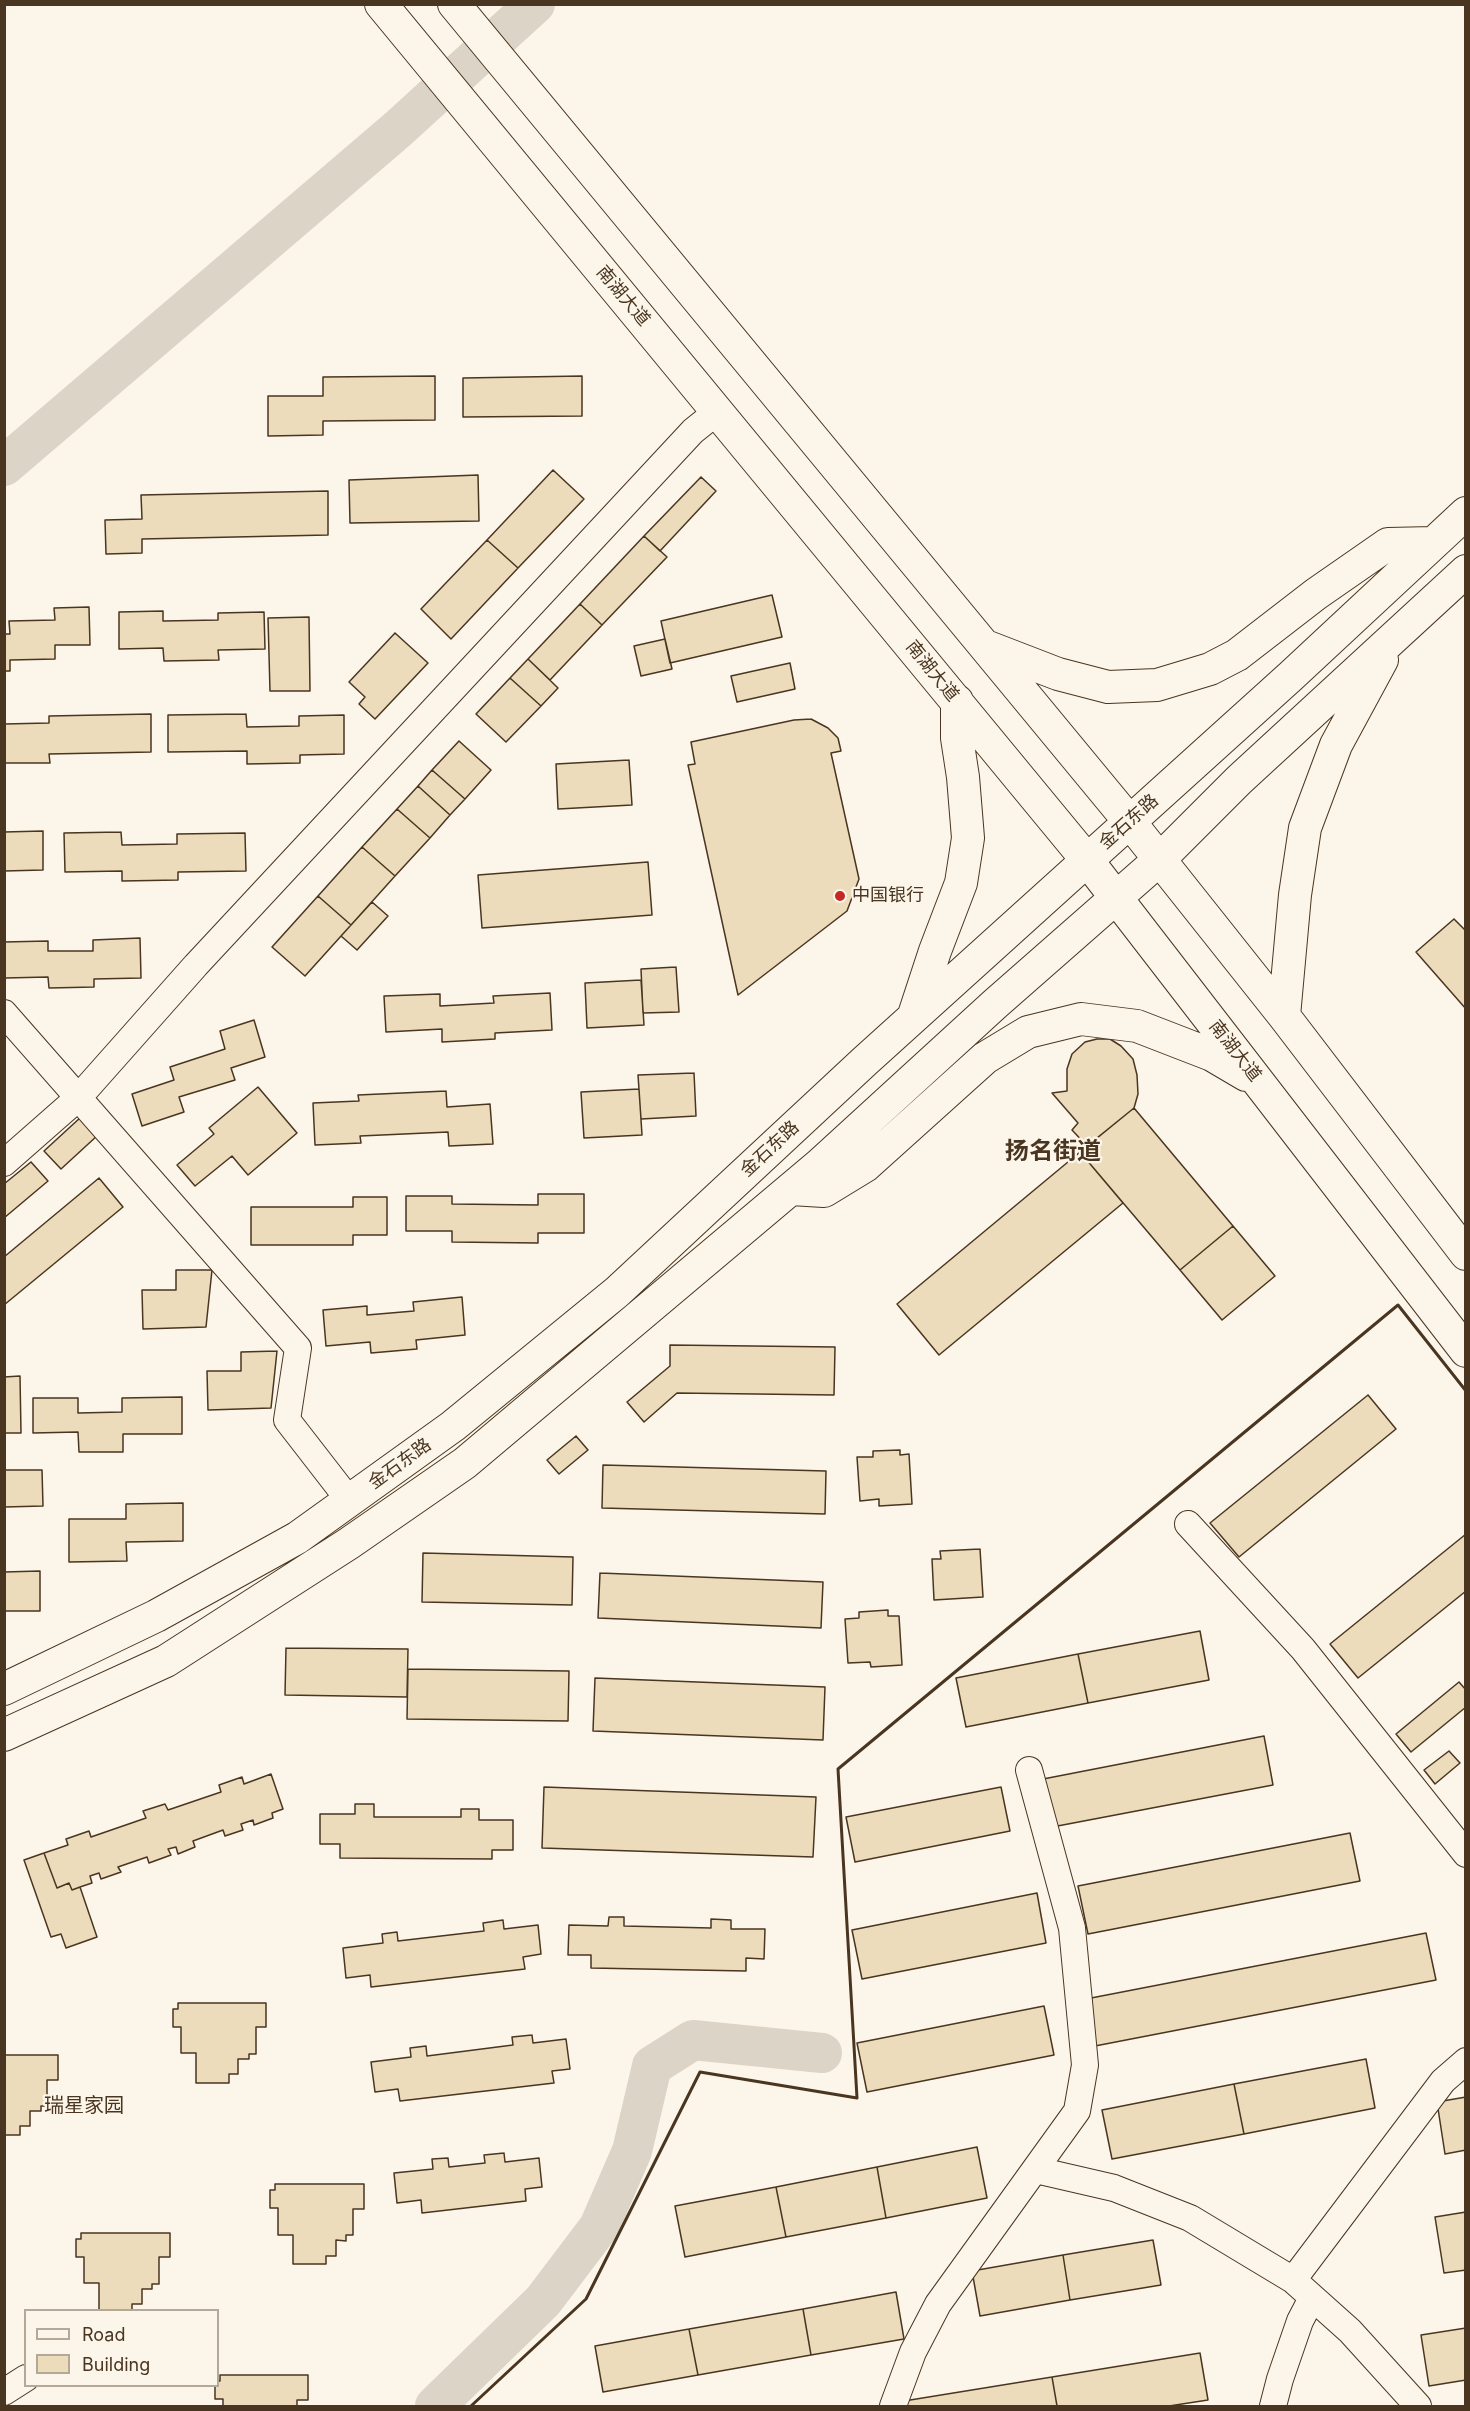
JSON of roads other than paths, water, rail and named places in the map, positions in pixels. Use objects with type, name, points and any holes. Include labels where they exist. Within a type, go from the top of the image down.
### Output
[{"type":"main road","name":"南湖大道","points":[[381,4],[1087,860],[1466,1351]]},
{"type":"main road","points":[[454,4],[1129,821],[1284,1016],[1466,1254]]},
{"type":"main road","name":"金石东路","points":[[4,1689],[156,1616],[297,1538],[453,1426],[617,1292],[914,1017],[1466,513]]},
{"type":"main road","points":[[986,646],[1058,674],[1108,687],[1157,685],[1210,669],[1237,654],[1316,594],[1388,544],[1433,543]]},
{"type":"main road","name":"金石东路","points":[[4,1735],[166,1661],[348,1545],[465,1463],[791,1189],[1160,860],[1239,780],[1466,571]]},
{"type":"main road","points":[[1284,1016],[1295,895],[1305,828],[1336,745],[1396,635]]},
{"type":"main road","points":[[914,1017],[935,951],[962,883],[968,838],[957,738],[957,701]]},
{"type":"main road","points":[[791,1189],[824,1191],[865,1166],[985,1058],[1028,1032],[1081,1019],[1137,1026],[1212,1055],[1259,1082]]},
{"type":"street","points":[[4,1163],[78,1098],[204,956],[652,474],[693,431],[718,411]]},
{"type":"street","points":[[4,1013],[298,1348],[287,1420],[349,1500]]},
{"type":"street","points":[[1188,1524],[1303,1649],[1466,1854]]},
{"type":"street","points":[[892,2406],[913,2352],[938,2304],[1077,2111],[1085,2065],[1072,1928],[1029,1770]]},
{"type":"street","points":[[1293,2280],[1443,2081],[1466,2061]]},
{"type":"street","points":[[1036,2170],[1114,2188],[1190,2218],[1293,2280],[1350,2331],[1418,2406]]},
{"type":"street","points":[[1274,2406],[1280,2379],[1300,2321],[1312,2298]]},
{"type":"street","points":[[4,2392],[24,2379]]},
{"type":"waterway","points":[[4,466],[398,129],[535,4]]},
{"type":"waterway","points":[[435,2406],[543,2301],[599,2227],[632,2151],[652,2066],[693,2040],[822,2053]]},
{"type":"place","name":"中国银行","points":[[840,896]]},
{"type":"district","name":"扬名街道","points":[[1053,1152]]},
{"type":"district","name":"瑞星家园","points":[[84,2106]]}]
